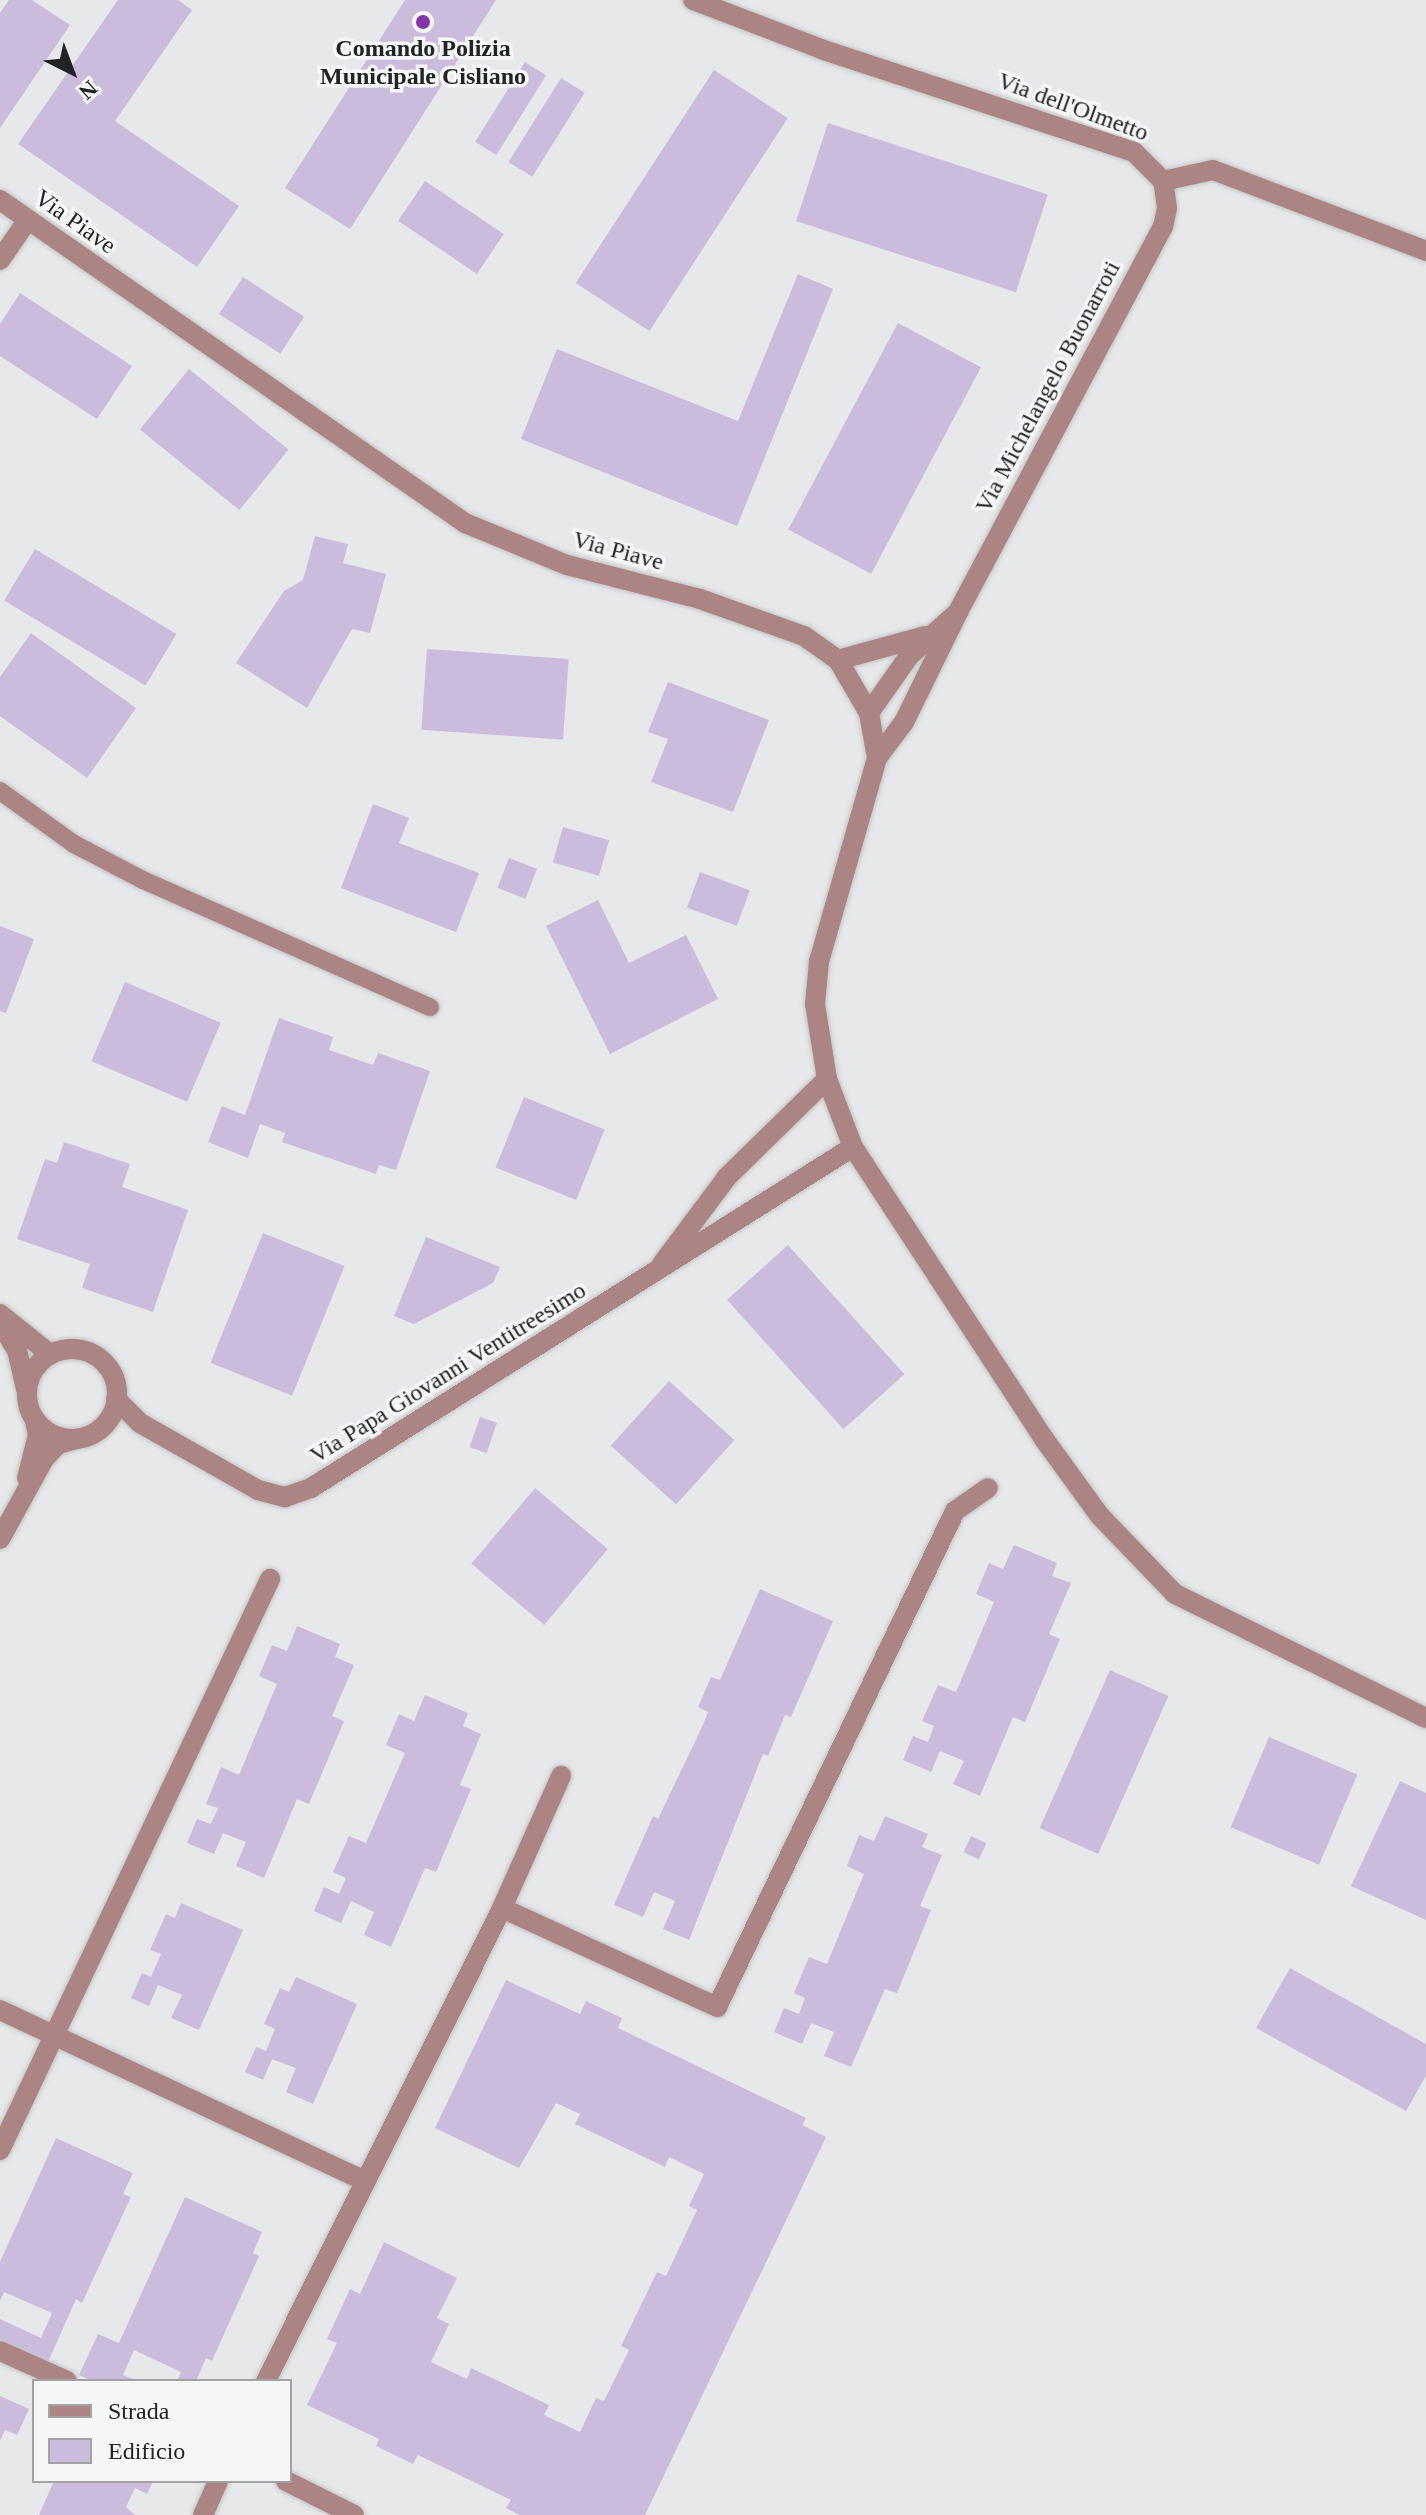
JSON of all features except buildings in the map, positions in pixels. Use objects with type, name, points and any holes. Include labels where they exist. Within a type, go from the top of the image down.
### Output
[{"type":"street","name":"Via dell'Olmetto","points":[[693,0],[824,50],[1134,152],[1163,181]]},
{"type":"street","points":[[1163,181],[1213,170],[1426,251]]},
{"type":"street","name":"Via Michelangelo Buonarroti","points":[[877,758],[904,722],[958,612],[1163,227],[1167,208],[1163,181]]},
{"type":"street","name":"Via Piave","points":[[0,200],[465,523],[567,565],[700,599],[804,636],[838,660],[869,713],[877,758],[819,961],[815,1004],[827,1079],[853,1147],[1044,1439],[1100,1516],[1175,1594],[1426,1718]]},
{"type":"street","points":[[0,260],[27,221]]},
{"type":"street","name":"Via Michelangelo Buonarroti","points":[[869,713],[928,635],[958,612]]},
{"type":"street","name":"Via Michelangelo Buonarroti","points":[[838,660],[928,635]]},
{"type":"street","name":"Via Papa Giovanni Ventitreesimo","points":[[653,1277],[727,1177],[827,1079]]},
{"type":"street","name":"Via Papa Giovanni Ventitreesimo","points":[[116,1399],[140,1423],[258,1490],[285,1497],[332,1477],[653,1277],[853,1147]]},
{"type":"street","points":[[0,1314],[50,1354]]},
{"type":"street","points":[[0,1323],[17,1350],[38,1435],[24,1489],[0,1539]]},
{"type":"street","points":[[27,1393],[33,1371],[50,1354],[77,1349],[91,1353],[111,1373],[116,1399],[103,1427]]},
{"type":"street","points":[[35,1421],[54,1436],[77,1439]]},
{"type":"street","points":[[24,1489],[58,1444],[103,1427],[140,1423]]},
{"type":"street","points":[[502,1908],[717,2007],[955,1511],[988,1488]]},
{"type":"street","points":[[0,2150],[270,1579]]},
{"type":"street","points":[[267,2379],[502,1908],[561,1776]]},
{"type":"street","points":[[0,2010],[365,2181]]},
{"type":"street","points":[[0,2351],[63,2379]]},
{"type":"street","points":[[203,2515],[217,2483]]},
{"type":"street","points":[[290,2483],[354,2515]]},
{"type":"lane","points":[[0,791],[74,844],[129,873],[430,1007]]},
{"type":"place","name":"Comando Polizia Municipale Cisliano","points":[[423,22]]}]
